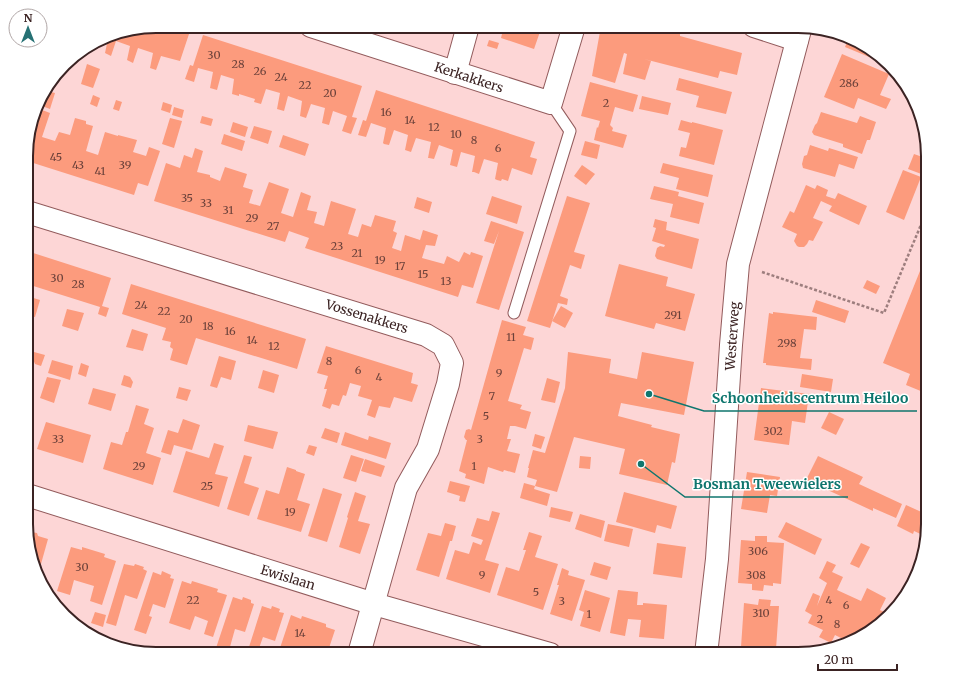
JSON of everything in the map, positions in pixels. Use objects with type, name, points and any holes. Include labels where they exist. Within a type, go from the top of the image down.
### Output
[{"type":"street","name":"Kerkakkers","points":[[332,33],[551,103]]},
{"type":"street","points":[[455,73],[466,33]]},
{"type":"street","points":[[551,103],[572,33]]},
{"type":"street","name":"Westerweg","points":[[707,647],[717,559],[738,264],[799,33]]},
{"type":"street","name":"Vossenakkers","points":[[33,214],[426,334],[443,345],[452,363],[448,384],[428,449],[406,488],[361,647]]},
{"type":"street","name":"Ewislaan","points":[[33,497],[374,604],[525,647]]},
{"type":"lane","points":[[514,313],[570,131],[551,103]]},
{"type":"path","points":[[738,264],[884,313],[921,225]]},
{"type":"building","points":[[148,33],[189,33],[180,61],[161,56],[156,70],[150,68],[153,53],[138,48],[133,63],[127,60],[130,46],[116,41],[111,56],[105,53],[107,43],[132,35]]},
{"type":"building","points":[[502,33],[540,33],[534,49],[501,38]]},
{"type":"building","points":[[600,33],[680,33],[680,36],[742,53],[737,75],[720,71],[718,78],[644,59],[651,61],[645,80],[623,74],[627,54],[624,53],[615,83],[592,76]]},
{"type":"building","points":[[203,35],[362,86],[352,117],[357,118],[351,134],[342,131],[347,116],[333,111],[329,125],[322,123],[325,108],[311,104],[306,118],[300,116],[302,101],[288,96],[284,111],[277,109],[280,93],[266,89],[261,104],[254,102],[255,99],[239,94],[239,96],[232,94],[234,79],[221,75],[217,90],[210,88],[213,72],[198,68],[194,82],[185,79],[190,65],[193,66]]},
{"type":"building","points":[[489,40],[499,43],[497,49],[487,46]]},
{"type":"building","points":[[847,43],[860,49],[874,59],[874,59],[845,47]]},
{"type":"building","points":[[842,54],[889,74],[880,95],[891,99],[886,109],[858,98],[854,109],[824,97]]},
{"type":"building","points":[[87,64],[100,69],[93,88],[81,84]]},
{"type":"building","points":[[679,78],[732,92],[726,114],[696,107],[699,96],[676,90]]},
{"type":"building","points":[[590,82],[638,95],[633,112],[615,107],[610,125],[613,128],[612,131],[627,135],[623,148],[594,140],[600,121],[581,116]]},
{"type":"building","points":[[376,90],[535,142],[530,157],[537,159],[532,175],[512,168],[508,181],[502,179],[501,181],[497,180],[495,179],[498,163],[484,159],[479,174],[472,172],[475,156],[461,152],[457,167],[450,165],[453,150],[439,145],[434,159],[428,158],[431,142],[416,138],[411,152],[405,150],[408,135],[394,130],[389,145],[384,144],[386,128],[371,123],[366,137],[358,135],[363,120],[366,121]]},
{"type":"building","points":[[50,92],[55,93],[50,109],[43,106]]},
{"type":"building","points":[[93,95],[100,98],[97,107],[90,104]]},
{"type":"building","points":[[642,96],[671,103],[668,115],[639,109]]},
{"type":"building","points":[[116,100],[122,102],[119,111],[113,109]]},
{"type":"building","points":[[163,102],[172,105],[170,113],[161,110]]},
{"type":"building","points":[[174,107],[184,110],[182,118],[172,115]]},
{"type":"building","points":[[42,110],[50,113],[42,137],[55,141],[59,132],[70,135],[75,118],[86,121],[86,124],[93,126],[86,151],[98,155],[105,132],[137,140],[133,152],[146,156],[149,147],[160,151],[148,186],[138,183],[134,195],[33,163],[34,140]]},
{"type":"building","points":[[821,112],[857,123],[860,116],[876,122],[870,140],[867,140],[862,154],[843,147],[843,144],[814,135],[812,132]]},
{"type":"building","points":[[202,116],[213,119],[211,126],[200,123]]},
{"type":"building","points":[[170,118],[182,121],[174,148],[162,144]]},
{"type":"building","points":[[681,120],[723,130],[714,165],[679,156],[681,147],[686,148],[690,133],[678,130]]},
{"type":"building","points":[[233,122],[248,127],[245,137],[230,132]]},
{"type":"building","points":[[254,126],[272,131],[268,144],[250,138]]},
{"type":"building","points":[[224,134],[245,141],[242,151],[221,144]]},
{"type":"building","points":[[283,135],[309,144],[305,156],[279,147]]},
{"type":"building","points":[[585,141],[600,145],[597,159],[581,155]]},
{"type":"building","points":[[810,145],[828,151],[829,148],[858,157],[854,169],[839,164],[835,177],[803,168],[802,164],[804,156],[807,155]]},
{"type":"building","points":[[195,148],[203,151],[197,172],[210,175],[210,177],[220,181],[225,167],[247,174],[243,187],[253,190],[249,203],[260,206],[269,182],[289,189],[281,213],[293,217],[301,192],[311,196],[307,210],[317,212],[314,223],[324,226],[331,201],[356,209],[348,234],[358,237],[362,224],[371,227],[375,215],[396,221],[393,231],[397,233],[392,248],[401,251],[405,235],[420,240],[423,230],[438,235],[435,246],[426,245],[422,258],[444,264],[447,256],[459,262],[464,252],[470,255],[471,252],[483,256],[473,288],[462,285],[458,297],[305,248],[309,238],[289,231],[285,242],[154,201],[166,163],[180,168],[184,155],[192,158]]},
{"type":"building","points":[[914,154],[921,156],[921,174],[908,169]]},
{"type":"building","points":[[663,163],[713,175],[708,197],[676,189],[679,178],[660,173]]},
{"type":"building","points":[[582,165],[595,174],[586,185],[574,176]]},
{"type":"building","points":[[903,170],[921,177],[904,220],[886,212]]},
{"type":"building","points":[[806,185],[815,189],[817,185],[828,190],[826,196],[835,199],[838,193],[867,206],[859,225],[829,211],[832,206],[821,201],[813,218],[823,222],[813,241],[809,240],[804,247],[797,246],[794,241],[797,234],[782,227],[790,211],[794,213]]},
{"type":"building","points":[[654,186],[679,192],[678,196],[704,203],[699,224],[670,217],[673,204],[650,199]]},
{"type":"building","points":[[492,196],[522,206],[517,224],[486,214]]},
{"type":"building","points":[[567,196],[590,203],[574,252],[585,255],[581,269],[570,265],[560,296],[568,299],[567,305],[558,303],[550,328],[527,321]]},
{"type":"building","points":[[417,197],[432,202],[429,213],[414,208]]},
{"type":"building","points":[[655,219],[667,222],[666,230],[699,239],[692,269],[657,259],[655,256],[657,248],[660,246],[664,247],[665,245],[652,241],[656,228],[653,227]]},
{"type":"building","points":[[491,221],[524,232],[499,310],[476,303],[499,231],[494,244],[484,241]]},
{"type":"building","points":[[33,253],[111,278],[102,306],[109,308],[106,317],[98,314],[100,307],[33,286]]},
{"type":"building","points":[[619,264],[668,277],[666,286],[695,294],[685,331],[656,323],[654,329],[605,316]]},
{"type":"building","points":[[921,268],[921,391],[906,385],[910,374],[883,363]]},
{"type":"building","points":[[867,280],[880,286],[876,294],[863,288]]},
{"type":"building","points":[[131,284],[306,339],[297,369],[196,338],[187,365],[170,360],[173,349],[170,347],[171,342],[162,340],[166,328],[122,314]]},
{"type":"building","points":[[33,298],[40,300],[35,317],[33,316]]},
{"type":"building","points":[[816,300],[849,311],[845,323],[812,312]]},
{"type":"building","points":[[561,306],[573,313],[565,328],[552,321]]},
{"type":"building","points":[[67,309],[84,313],[78,331],[62,326]]},
{"type":"building","points":[[773,312],[817,317],[816,330],[804,329],[800,358],[812,359],[811,370],[766,365],[766,363],[763,363],[769,313],[773,314]]},
{"type":"building","points":[[502,320],[526,327],[523,335],[534,338],[531,350],[524,348],[508,401],[522,405],[520,409],[531,412],[526,429],[510,426],[507,439],[511,439],[507,451],[520,454],[515,473],[504,470],[503,472],[488,467],[484,484],[465,478],[466,474],[459,471],[467,440],[464,437],[466,430],[471,430]]},
{"type":"building","points":[[132,329],[148,334],[143,351],[126,347]]},
{"type":"building","points":[[326,346],[413,373],[411,383],[418,385],[412,402],[394,397],[390,408],[379,406],[375,418],[367,415],[372,400],[358,396],[361,386],[350,383],[346,396],[343,395],[339,406],[332,404],[330,409],[322,406],[327,389],[324,389],[328,376],[317,373]]},
{"type":"building","points":[[34,352],[45,355],[41,366],[35,364],[33,354]]},
{"type":"building","points":[[568,352],[611,359],[609,373],[637,379],[642,352],[694,362],[684,415],[621,403],[618,416],[652,425],[651,427],[680,434],[675,463],[672,462],[667,485],[619,474],[625,449],[574,437],[557,492],[535,486],[537,480],[527,477],[533,450],[545,453],[565,388]]},
{"type":"building","points":[[219,356],[236,361],[231,380],[221,377],[217,388],[210,386]]},
{"type":"building","points":[[52,360],[73,366],[70,380],[48,373]]},
{"type":"building","points":[[81,363],[89,366],[86,377],[78,374]]},
{"type":"building","points":[[263,370],[279,375],[274,393],[258,388]]},
{"type":"building","points":[[802,374],[833,379],[831,392],[800,387]]},
{"type":"building","points":[[124,375],[130,377],[133,382],[131,388],[121,385]]},
{"type":"building","points":[[47,377],[61,380],[54,403],[40,398]]},
{"type":"building","points":[[547,378],[560,382],[555,403],[541,400]]},
{"type":"building","points":[[179,387],[191,390],[187,401],[176,398]]},
{"type":"building","points":[[93,388],[116,394],[111,411],[88,404]]},
{"type":"building","points":[[761,388],[809,394],[805,423],[792,421],[789,445],[754,440]]},
{"type":"building","points":[[136,405],[149,409],[144,424],[154,428],[146,453],[161,458],[153,485],[103,469],[111,442],[122,445],[126,432],[128,432]]},
{"type":"building","points":[[829,412],[844,419],[836,435],[821,428]]},
{"type":"building","points":[[183,419],[200,425],[192,450],[174,445],[171,455],[161,452],[168,430],[178,433]]},
{"type":"building","points":[[46,422],[91,435],[83,463],[37,449]]},
{"type":"building","points":[[248,425],[278,432],[273,449],[244,441]]},
{"type":"building","points":[[325,428],[340,433],[337,443],[321,438]]},
{"type":"building","points":[[345,432],[368,440],[369,436],[391,443],[386,459],[341,445]]},
{"type":"building","points":[[535,434],[545,437],[541,449],[532,446]]},
{"type":"building","points":[[214,443],[224,446],[215,474],[228,477],[219,507],[173,492],[186,451],[209,458]]},
{"type":"building","points":[[309,445],[317,447],[314,456],[306,453]]},
{"type":"building","points":[[244,455],[252,457],[244,483],[259,488],[249,516],[227,509]]},
{"type":"building","points":[[351,455],[364,459],[356,482],[343,478]]},
{"type":"building","points":[[580,456],[591,457],[590,469],[579,468]]},
{"type":"building","points":[[818,456],[863,477],[859,484],[902,504],[896,518],[873,508],[873,511],[806,480]]},
{"type":"building","points":[[365,459],[385,466],[381,477],[361,471]]},
{"type":"building","points":[[287,467],[305,474],[297,500],[310,504],[301,532],[257,519],[266,490],[279,494]]},
{"type":"building","points":[[747,472],[780,477],[777,496],[770,495],[767,513],[741,509]]},
{"type":"building","points":[[450,481],[470,486],[465,502],[459,501],[460,496],[447,492]]},
{"type":"building","points":[[524,483],[535,486],[534,489],[550,494],[547,506],[520,498]]},
{"type":"building","points":[[323,488],[342,494],[327,542],[308,536]]},
{"type":"building","points":[[355,492],[366,496],[358,521],[370,524],[360,554],[339,547]]},
{"type":"building","points":[[624,492],[677,506],[671,529],[657,525],[655,533],[616,522]]},
{"type":"building","points":[[906,505],[921,512],[921,534],[914,531],[913,534],[897,526]]},
{"type":"building","points":[[551,507],[573,512],[570,522],[549,517]]},
{"type":"building","points":[[492,511],[500,513],[485,560],[499,564],[490,593],[446,579],[455,550],[469,554],[473,542],[481,545],[483,540],[471,536],[477,518],[489,521]]},
{"type":"building","points":[[580,514],[605,521],[601,538],[575,529]]},
{"type":"building","points":[[786,522],[822,539],[815,555],[778,537]]},
{"type":"building","points":[[445,523],[456,526],[439,577],[416,570],[428,533],[441,536]]},
{"type":"building","points":[[608,524],[633,529],[629,547],[604,541]]},
{"type":"building","points":[[33,532],[37,533],[38,536],[48,539],[40,566],[35,548]]},
{"type":"building","points":[[529,532],[542,536],[535,557],[558,564],[543,610],[497,595],[506,567],[519,571],[526,550],[523,550]]},
{"type":"building","points":[[755,536],[767,536],[767,542],[784,543],[781,584],[773,583],[773,586],[764,585],[763,591],[752,590],[752,584],[738,583],[741,540],[755,541]]},
{"type":"building","points":[[657,543],[686,547],[682,578],[653,574]]},
{"type":"building","points":[[861,543],[870,547],[859,568],[850,564]]},
{"type":"building","points":[[71,547],[82,550],[82,547],[105,554],[104,557],[116,561],[102,605],[90,601],[94,586],[74,580],[70,595],[57,591]]},
{"type":"building","points":[[827,561],[836,565],[832,572],[843,577],[837,590],[861,601],[867,588],[886,598],[880,610],[884,612],[866,626],[845,638],[843,639],[835,635],[831,643],[819,637],[823,630],[808,623],[812,615],[805,611],[813,593],[820,596],[817,606],[827,583],[819,578]]},
{"type":"building","points":[[594,562],[611,567],[607,580],[590,575]]},
{"type":"building","points":[[124,564],[134,566],[135,564],[144,567],[143,569],[147,571],[137,599],[125,595],[116,626],[106,623]]},
{"type":"building","points":[[562,568],[569,571],[568,575],[585,580],[572,621],[550,614],[559,585],[557,585]]},
{"type":"building","points":[[162,571],[171,575],[170,578],[174,579],[165,608],[153,604],[149,616],[152,617],[146,634],[134,630],[153,572],[161,575]]},
{"type":"building","points":[[182,581],[191,584],[192,581],[218,589],[217,592],[227,595],[213,637],[204,634],[208,621],[195,616],[190,630],[169,623]]},
{"type":"building","points":[[585,590],[610,598],[600,632],[580,626],[584,612],[579,610]]},
{"type":"building","points":[[618,590],[638,592],[637,605],[643,605],[643,603],[667,605],[664,639],[639,637],[641,620],[628,619],[625,636],[610,633]]},
{"type":"building","points":[[233,597],[242,600],[243,597],[251,600],[251,603],[254,604],[245,632],[235,629],[230,647],[216,647]]},
{"type":"building","points":[[759,599],[771,600],[770,606],[779,606],[776,647],[741,647],[744,603],[758,605]]},
{"type":"building","points":[[262,606],[271,609],[272,606],[280,609],[279,612],[284,613],[275,641],[263,637],[259,647],[249,647]]},
{"type":"building","points":[[95,612],[106,615],[103,627],[91,623]]},
{"type":"building","points":[[291,615],[301,619],[302,616],[326,624],[326,627],[335,630],[329,647],[280,647]]},
{"type":"place","name":"Schoonheidscentrum Heiloo","points":[[649,394]]},
{"type":"place","name":"Bosman Tweewielers","points":[[641,464]]}]
